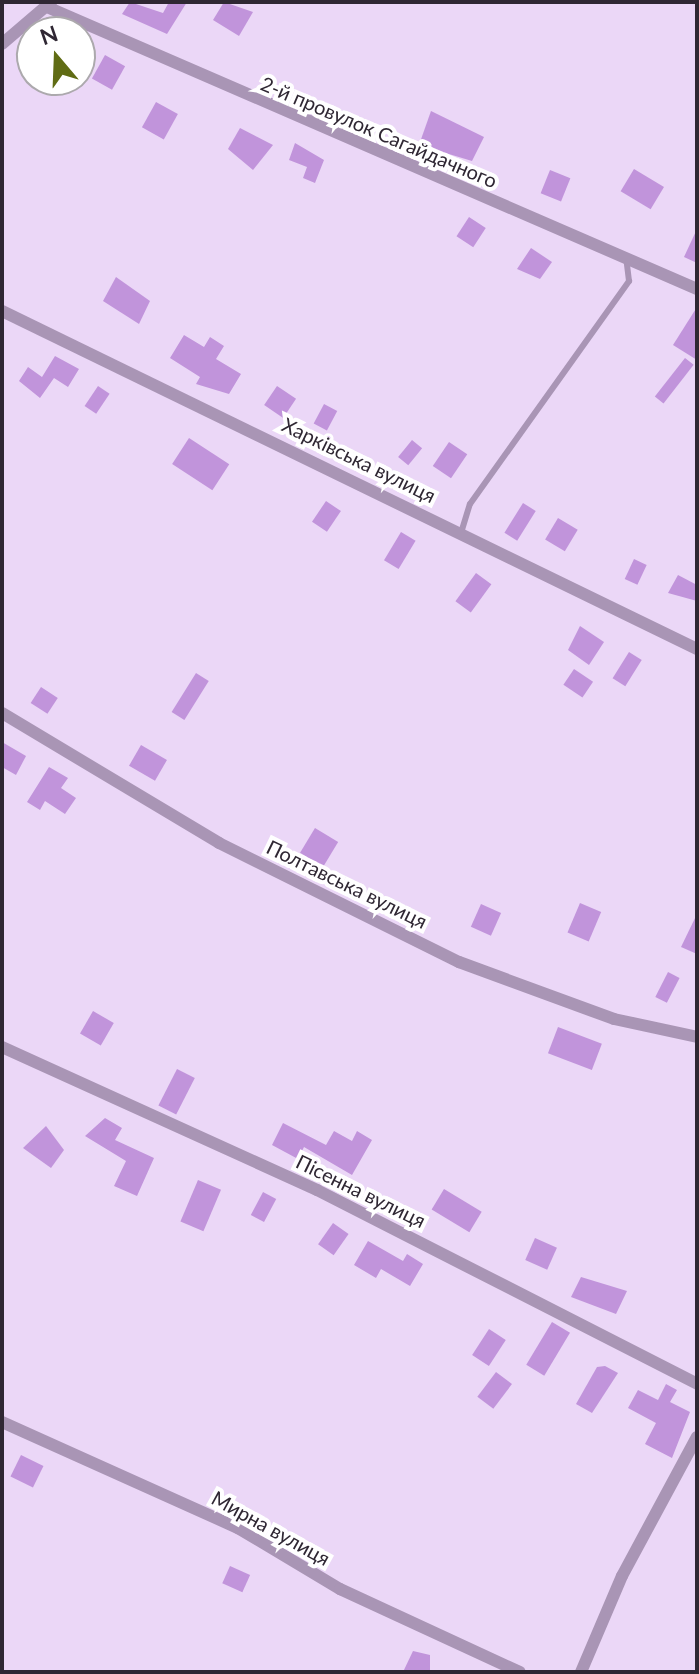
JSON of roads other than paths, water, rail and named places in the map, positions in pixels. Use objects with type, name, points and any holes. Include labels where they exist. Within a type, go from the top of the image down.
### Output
[{"type":"street","points":[[2,44],[49,4]]},
{"type":"street","name":"2-й провулок Сагайдачного","points":[[49,4],[697,289]]},
{"type":"street","name":"Харківська вулиця","points":[[2,311],[697,649]]},
{"type":"street","name":"Полтавська вулиця","points":[[2,713],[219,843],[459,962],[614,1019],[697,1037]]},
{"type":"street","name":"Пісенна вулиця","points":[[2,1047],[317,1190],[697,1384]]},
{"type":"street","name":"Мирна вулиця","points":[[2,1422],[238,1528],[340,1589],[520,1672]]},
{"type":"street","points":[[581,1672],[697,1437]]},
{"type":"lane","points":[[461,533],[470,504],[629,281],[626,258]]}]
